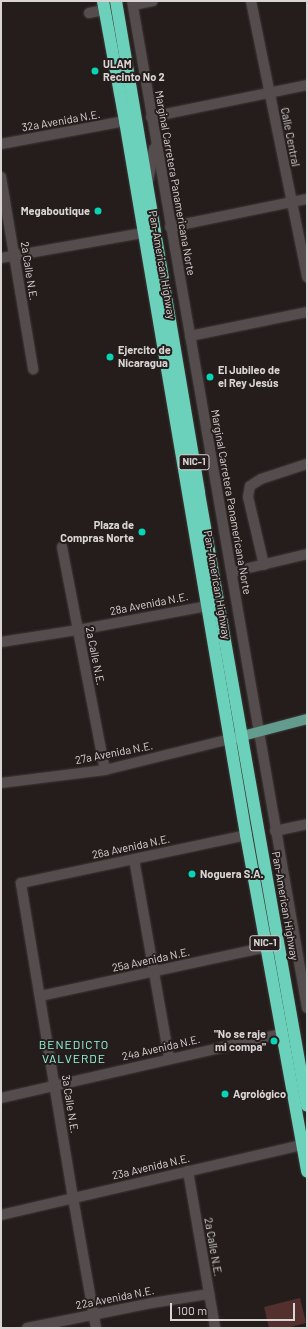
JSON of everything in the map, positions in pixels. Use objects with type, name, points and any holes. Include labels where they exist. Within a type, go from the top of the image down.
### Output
[{"type":"highway","name":"Pan-American Highway","points":[[116,1],[147,188],[307,1106]]},
{"type":"highway","name":"Pan-American Highway","points":[[103,4],[125,121],[281,1034],[305,1145],[307,1172]]},
{"type":"main road","points":[[230,739],[307,719]]},
{"type":"street","points":[[132,3],[152,1]]},
{"type":"street","name":"Calle Central","points":[[251,1],[307,277]]},
{"type":"street","name":"Marginal Carretera Panamericana Norte","points":[[132,3],[155,143],[232,572],[275,831],[307,1008]]},
{"type":"street","points":[[89,13],[103,4]]},
{"type":"street","points":[[151,118],[307,85]]},
{"type":"street","name":"32a Avenida N.E.","points":[[1,144],[125,121]]},
{"type":"street","points":[[147,188],[155,143]]},
{"type":"street","name":"2a Calle N.E.","points":[[1,177],[33,369]]},
{"type":"street","points":[[170,226],[307,199]]},
{"type":"street","points":[[1,258],[143,233]]},
{"type":"street","points":[[190,336],[307,312]]},
{"type":"street","points":[[264,565],[248,497],[250,486],[261,479],[307,464]]},
{"type":"street","name":"2a Calle N.E.","points":[[62,547],[105,770]]},
{"type":"street","points":[[232,572],[307,554]]},
{"type":"street","name":"28a Avenida N.E.","points":[[1,642],[78,630],[207,606]]},
{"type":"street","name":"27a Avenida N.E.","points":[[1,783],[105,770],[230,739]]},
{"type":"street","points":[[275,831],[307,824]]},
{"type":"street","name":"26a Avenida N.E.","points":[[22,883],[246,835]]},
{"type":"street","points":[[134,859],[169,1058]]},
{"type":"street","name":"3a Calle N.E.","points":[[22,883],[73,1198],[96,1328]]},
{"type":"street","name":"25a Avenida N.E.","points":[[40,996],[266,947]]},
{"type":"street","name":"24a Avenida N.E.","points":[[1,1098],[55,1084],[281,1034]]},
{"type":"street","name":"23a Avenida N.E.","points":[[1,1215],[305,1145]]},
{"type":"street","name":"2a Calle N.E.","points":[[188,1171],[215,1328]]},
{"type":"street","name":"22a Avenida N.E.","points":[[27,1328],[209,1294]]},
{"type":"shaded area","points":[[300,1298],[306,1323],[287,1328],[269,1328],[264,1307]]},
{"type":"place","name":"ULAM Recinto No 2","points":[[95,71]]},
{"type":"place","name":"Megaboutique","points":[[98,211]]},
{"type":"place","name":"Ejercito de Nicaragua","points":[[110,357]]},
{"type":"place","name":"El Jubileo de el Rey Jesús","points":[[210,377]]},
{"type":"place","name":"Plaza de Compras Norte","points":[[142,532]]},
{"type":"place","name":"Noguera S.A.","points":[[192,874]]},
{"type":"place","name":"\"No se raje mi compa\"","points":[[274,1041]]},
{"type":"place","name":"Agrológico","points":[[225,1094]]},
{"type":"district","name":"BENEDICTO VALVERDE","points":[[74,1052]]}]
